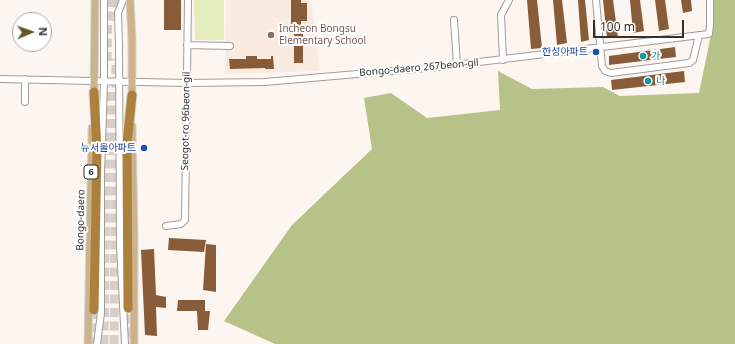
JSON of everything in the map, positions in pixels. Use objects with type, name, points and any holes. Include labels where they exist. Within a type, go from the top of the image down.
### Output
[{"type":"highway","points":[[94,92],[97,150],[94,310]]},
{"type":"highway","points":[[128,308],[127,142],[132,95]]},
{"type":"main road","name":"Bongo-daero","points":[[88,344],[95,0]]},
{"type":"main road","points":[[130,0],[132,38],[131,81],[134,227],[134,344]]},
{"type":"street","points":[[97,344],[101,313],[101,174],[104,81],[104,0]]},
{"type":"street","points":[[123,0],[118,13],[120,81],[120,246],[125,344]]},
{"type":"street","name":"Seogot-ro 96beon-gil","points":[[166,226],[181,224],[185,220],[188,0]]},
{"type":"street","points":[[503,60],[501,15],[509,0]]},
{"type":"street","points":[[596,0],[602,66],[605,71],[612,73],[689,63],[693,60],[699,35],[709,34],[710,0]]},
{"type":"street","points":[[454,20],[457,65]]},
{"type":"street","name":"Bongo-daero 267beon-gil","points":[[0,79],[187,83],[265,82],[457,65],[699,35]]},
{"type":"street","points":[[187,45],[230,46]]},
{"type":"street","points":[[25,79],[25,102]]},
{"type":"shaded area","name":"Incheon Bongsu Elementary School","points":[[226,0],[311,0],[320,71],[225,74]]},
{"type":"green space","points":[[194,0],[224,0],[224,40],[195,40]]},
{"type":"green space","points":[[712,0],[735,0],[735,344],[275,344],[224,321],[292,225],[372,149],[364,98],[391,93],[427,118],[500,110],[498,71],[532,89],[603,87],[620,96],[699,93],[711,35]]},
{"type":"building","points":[[164,0],[181,0],[181,30],[164,30]]},
{"type":"building","points":[[291,0],[301,0],[301,3],[307,3],[307,21],[301,21],[301,29],[303,29],[303,63],[294,63],[294,28],[291,28]]},
{"type":"building","points":[[527,0],[537,0],[542,48],[531,49]]},
{"type":"building","points":[[553,0],[562,0],[567,43],[557,45]]},
{"type":"building","points":[[578,0],[585,0],[589,40],[581,42]]},
{"type":"building","points":[[603,0],[613,0],[618,37],[607,38]]},
{"type":"building","points":[[630,0],[640,0],[644,31],[633,33]]},
{"type":"building","points":[[655,0],[665,0],[669,29],[659,31]]},
{"type":"building","points":[[681,0],[691,0],[692,11],[683,13]]},
{"type":"building","name":"가","points":[[675,47],[676,57],[609,65],[609,56]]},
{"type":"building","points":[[246,56],[257,56],[257,59],[271,59],[271,56],[273,56],[274,69],[230,69],[229,59],[246,59]]},
{"type":"building","name":"나","points":[[684,71],[685,82],[612,90],[611,80]]},
{"type":"building","points":[[169,238],[206,240],[204,252],[168,250]]},
{"type":"building","points":[[206,244],[216,245],[216,292],[203,290]]},
{"type":"building","points":[[154,249],[156,295],[166,297],[166,308],[156,307],[157,336],[145,335],[141,250]]},
{"type":"building","points":[[178,300],[205,300],[205,311],[210,311],[208,330],[198,330],[197,311],[177,311]]},
{"type":"tunnel","points":[[107,61],[108,0]]},
{"type":"tunnel","points":[[117,0],[117,21]]},
{"type":"tunnel","points":[[114,344],[116,59]]},
{"type":"tunnel","points":[[104,344],[107,87]]},
{"type":"tunnel","points":[[126,337],[128,308]]},
{"type":"tunnel","points":[[94,310],[95,344]]},
{"type":"place","name":"Incheon Bongsu Elementary School","points":[[271,35]]},
{"type":"place","name":"한성아파트","points":[[596,52]]},
{"type":"place","name":"가","points":[[643,56]]},
{"type":"place","name":"나","points":[[648,81]]},
{"type":"place","name":"뉴서울아파트","points":[[144,148]]}]
